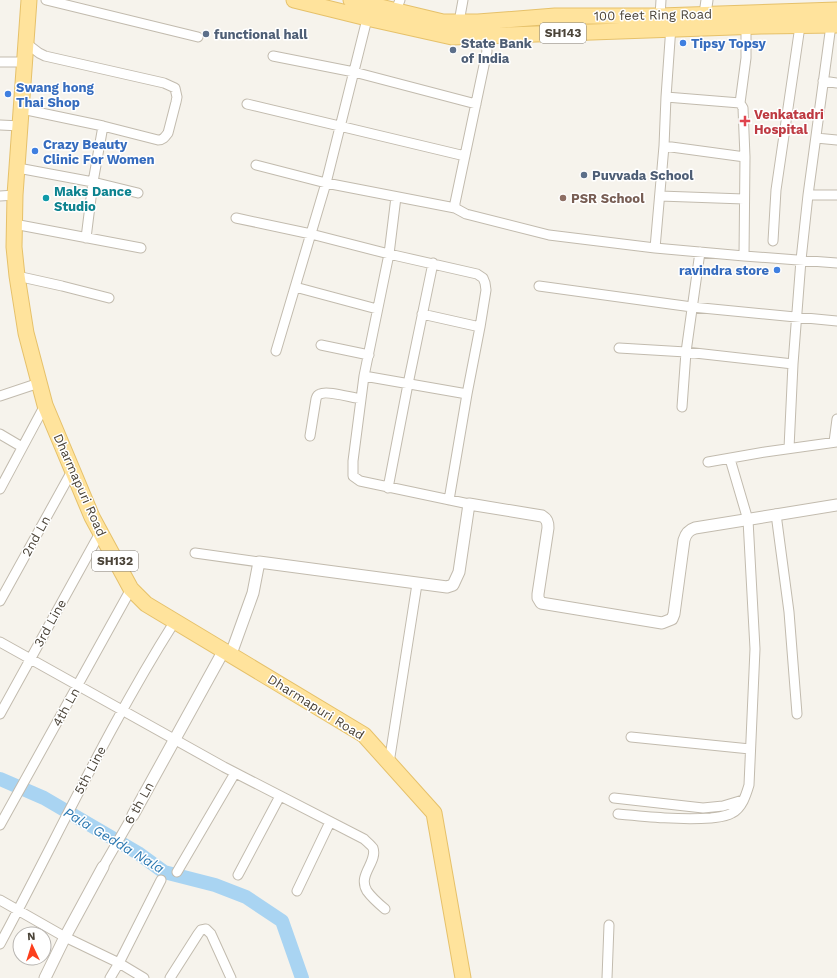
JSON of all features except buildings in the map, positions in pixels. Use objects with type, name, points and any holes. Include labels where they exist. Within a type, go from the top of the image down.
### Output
[{"type":"main road","name":"Dharmapuri Road","points":[[29,0],[15,195],[14,247],[17,276],[26,333],[45,405],[92,517],[132,589],[146,604],[364,735],[434,814],[463,978]]},
{"type":"main road","name":"100 feet Ring Road","points":[[294,0],[369,12],[452,37],[484,36],[668,20],[706,7],[837,10]]},
{"type":"main road","name":"100 feet Ring Road","points":[[352,0],[369,12],[398,5],[443,22],[478,22],[555,16],[668,20],[746,26],[834,25]]},
{"type":"street","points":[[46,0],[198,37]]},
{"type":"street","points":[[459,22],[462,0]]},
{"type":"street","points":[[655,248],[664,146],[668,20],[661,0]]},
{"type":"street","points":[[276,351],[326,183],[369,12]]},
{"type":"street","points":[[789,448],[800,260],[823,81],[834,25]]},
{"type":"street","points":[[744,256],[745,157],[743,108],[740,103],[746,58],[746,26]]},
{"type":"street","points":[[773,241],[776,190],[800,26]]},
{"type":"street","points":[[455,208],[487,51],[484,36]]},
{"type":"street","points":[[22,108],[161,140],[168,133],[177,97],[175,88],[164,83],[45,56],[35,51],[26,43]]},
{"type":"street","points":[[272,56],[354,72],[476,104]]},
{"type":"street","points":[[0,62],[25,62]]},
{"type":"street","points":[[823,81],[837,83]]},
{"type":"street","points":[[666,97],[740,103]]},
{"type":"street","points":[[247,104],[465,156]]},
{"type":"street","points":[[0,125],[20,126]]},
{"type":"street","points":[[86,238],[93,182],[103,126]]},
{"type":"street","points":[[816,138],[837,140]]},
{"type":"street","points":[[664,146],[745,157]]},
{"type":"street","points":[[256,165],[326,183],[396,198],[455,208],[466,214],[549,235],[655,248],[837,262]]},
{"type":"street","points":[[18,168],[93,182],[138,193]]},
{"type":"street","points":[[0,196],[15,195]]},
{"type":"street","points":[[808,195],[837,195]]},
{"type":"street","points":[[660,196],[744,200]]},
{"type":"street","points":[[396,198],[389,254],[364,376],[353,460],[353,476],[360,481],[469,504],[542,516],[546,518],[548,528],[538,594],[538,598],[542,603],[656,623],[667,622],[672,619],[674,614],[684,540],[686,534],[690,530],[776,514],[837,505]]},
{"type":"street","points":[[236,218],[311,234],[477,274],[483,278],[486,290],[449,500]]},
{"type":"street","points":[[14,224],[141,248]]},
{"type":"street","points":[[682,407],[686,352],[700,252]]},
{"type":"street","points":[[388,488],[433,264]]},
{"type":"street","points":[[17,276],[109,298]]},
{"type":"street","points":[[539,286],[692,307],[837,321]]},
{"type":"street","points":[[295,287],[377,309]]},
{"type":"street","points":[[422,314],[480,327]]},
{"type":"street","points":[[322,345],[368,354]]},
{"type":"street","points":[[619,348],[686,352],[793,364]]},
{"type":"street","points":[[364,376],[467,394]]},
{"type":"street","points":[[0,396],[39,383]]},
{"type":"street","points":[[310,436],[318,395],[321,393],[327,393],[361,399]]},
{"type":"street","points":[[0,489],[45,405]]},
{"type":"street","points":[[708,462],[789,448],[836,442],[837,419]]},
{"type":"street","points":[[0,434],[22,447]]},
{"type":"street","points":[[618,814],[690,820],[724,816],[733,813],[738,808],[749,785],[755,648],[748,520],[730,459]]},
{"type":"street","name":"2nd Ln","points":[[0,600],[72,471]]},
{"type":"street","points":[[195,553],[447,587],[453,585],[459,572],[469,504]]},
{"type":"street","points":[[776,514],[789,612],[797,714]]},
{"type":"street","name":"3rd Line","points":[[0,714],[100,533]]},
{"type":"street","name":"6 th Ln","points":[[45,978],[65,937],[174,740],[228,652],[253,593],[259,562]]},
{"type":"street","points":[[389,763],[417,584]]},
{"type":"street","name":"4th Ln","points":[[0,825],[132,589]]},
{"type":"street","name":"5th Line","points":[[0,944],[88,772],[175,621]]},
{"type":"street","points":[[0,642],[174,740],[364,839],[373,848],[373,856],[365,874],[365,885],[367,891],[385,909]]},
{"type":"street","points":[[631,737],[750,749]]},
{"type":"street","points":[[177,872],[235,773]]},
{"type":"street","points":[[238,875],[280,796]]},
{"type":"street","points":[[614,798],[703,808],[723,806],[743,800]]},
{"type":"street","points":[[297,891],[330,822]]},
{"type":"street","points":[[110,978],[161,880]]},
{"type":"street","points":[[0,900],[65,937],[119,963],[144,978]]},
{"type":"street","points":[[607,978],[609,925]]},
{"type":"street","points":[[170,978],[198,934],[203,929],[208,930],[211,934],[231,978]]},
{"type":"waterway","name":"Pala Gedda Nala","points":[[0,779],[44,798],[138,853],[164,872],[215,885],[246,897],[282,921],[302,978]]},
{"type":"place","name":"functional hall","points":[[206,34]]},
{"type":"place","name":"Tipsy Topsy","points":[[683,43]]},
{"type":"place","name":"State Bank of India","points":[[453,50]]},
{"type":"place","name":"Swang hong Thai Shop","points":[[8,94]]},
{"type":"place","name":"Venkatadri Hospital","points":[[745,121]]},
{"type":"place","name":"Crazy Beauty Clinic For Women","points":[[35,151]]},
{"type":"place","name":"Puvvada School","points":[[584,175]]},
{"type":"place","name":"Maks Dance Studio","points":[[46,198]]},
{"type":"place","name":"PSR School","points":[[563,198]]},
{"type":"place","name":"ravindra store","points":[[777,270]]}]
